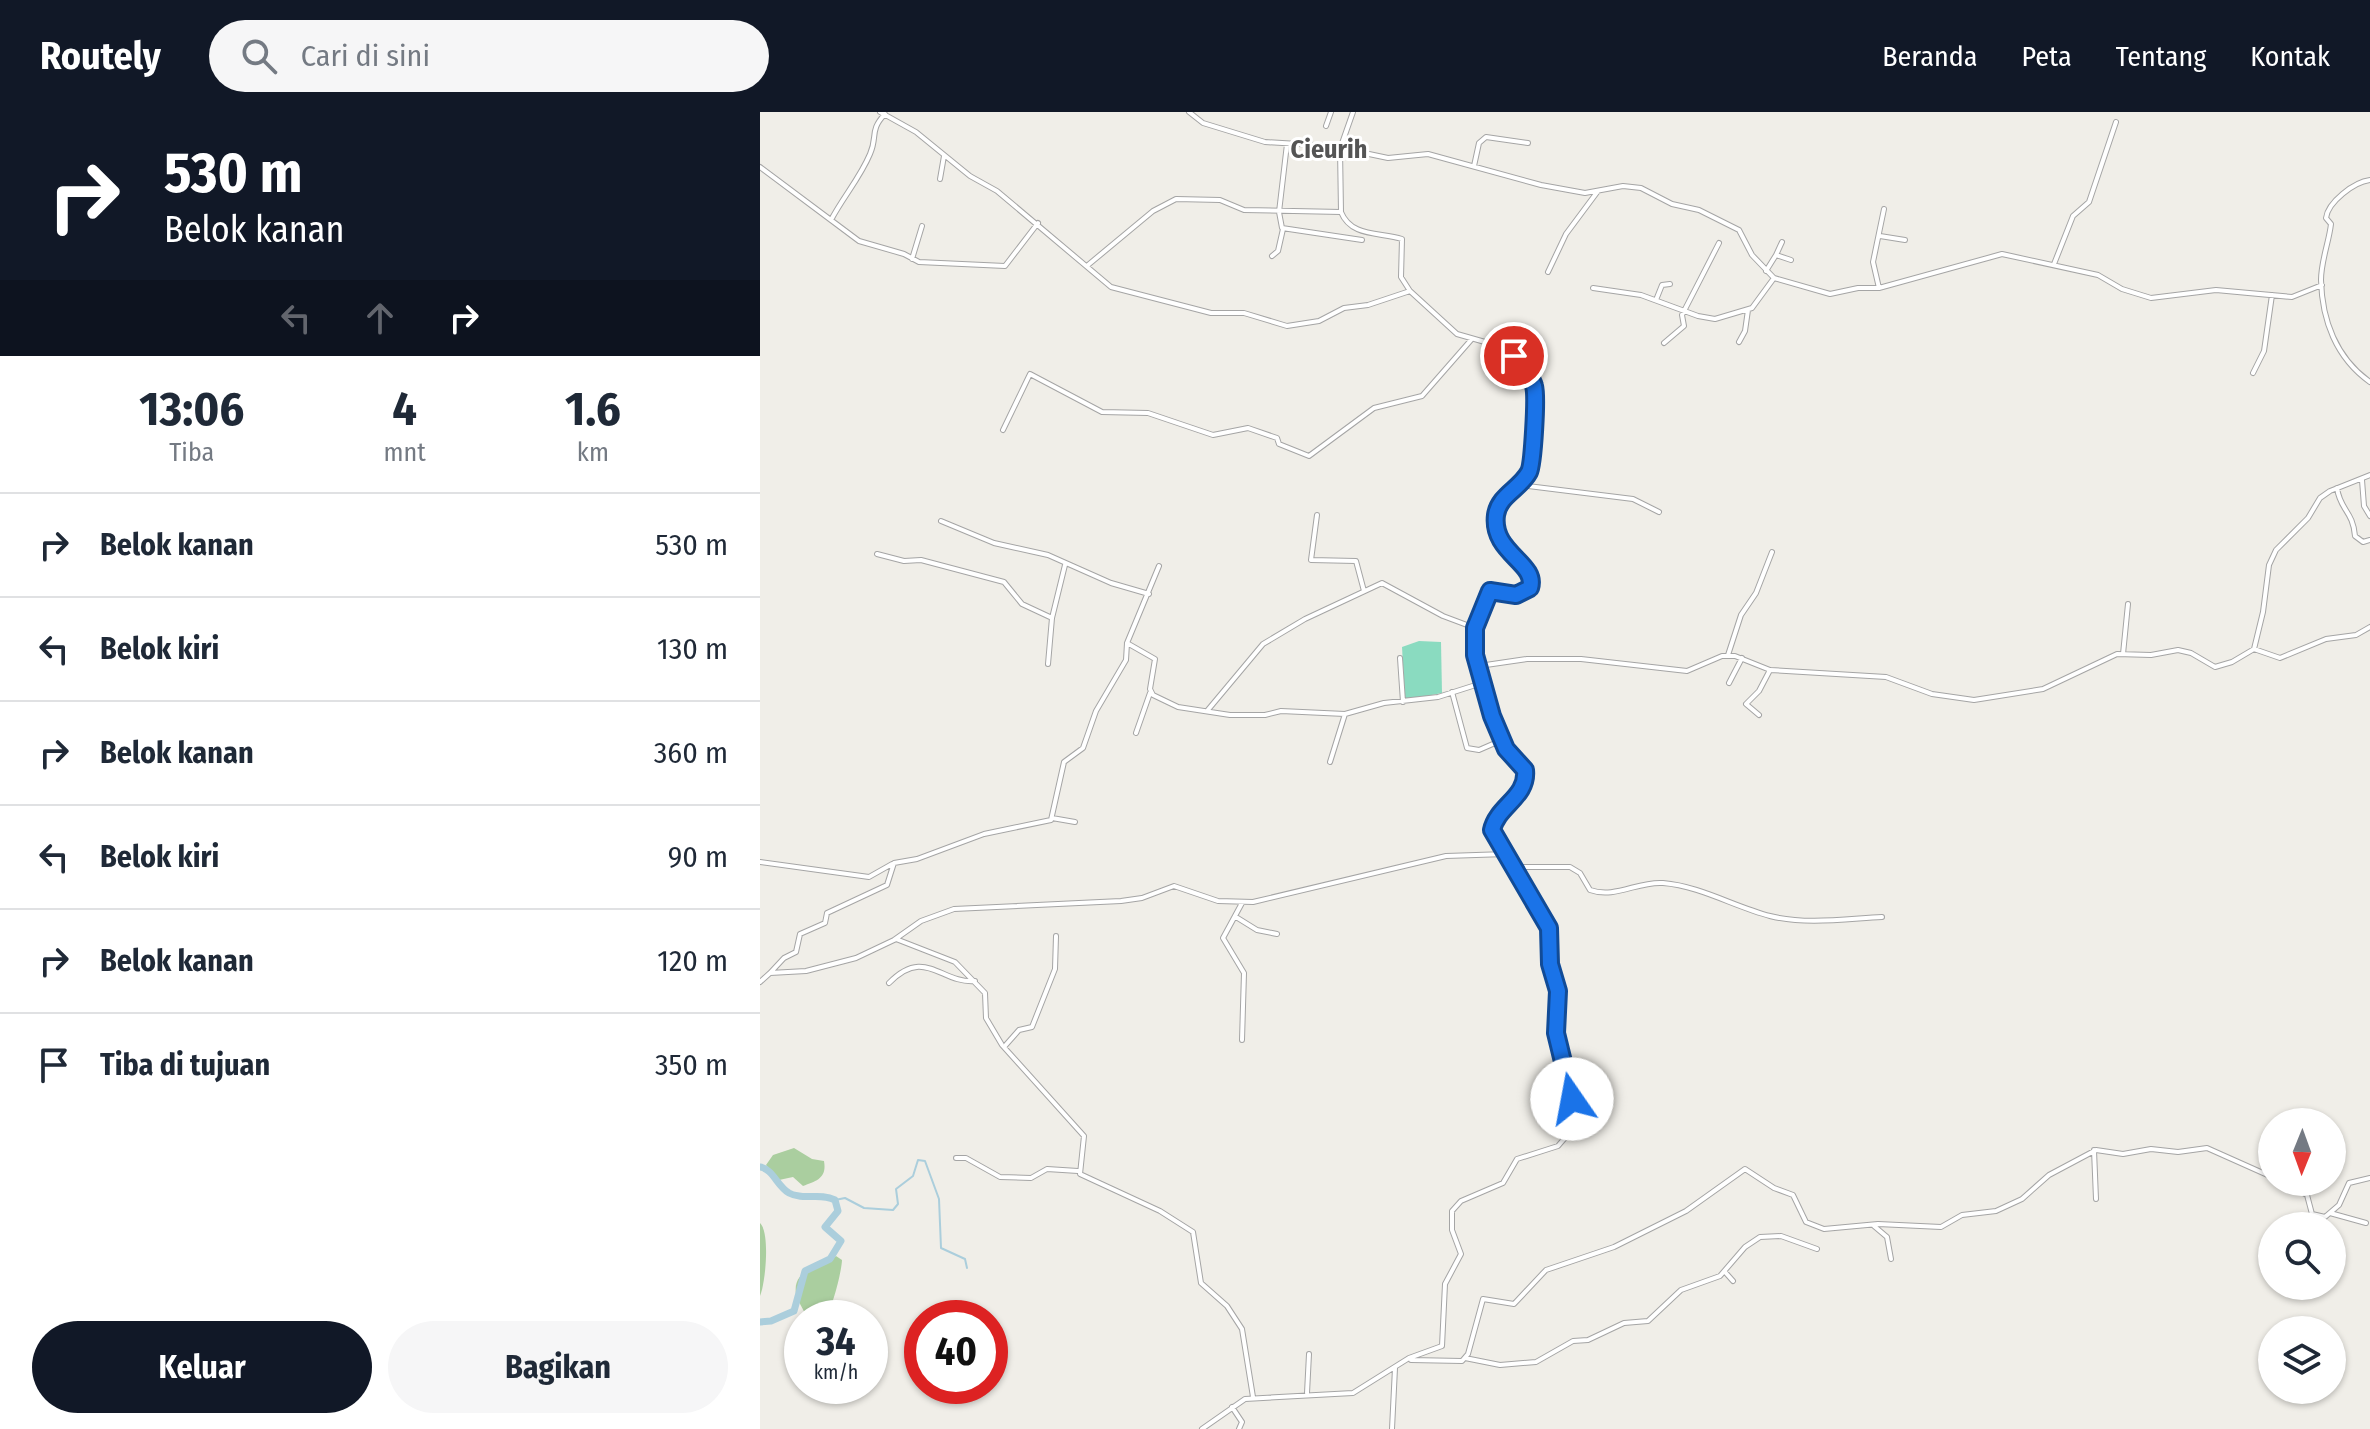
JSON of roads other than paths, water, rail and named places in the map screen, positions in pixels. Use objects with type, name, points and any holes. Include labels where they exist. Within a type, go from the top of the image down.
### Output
[{"type":"street","points":[[1189,112],[1203,123],[1227,132],[1287,144],[1388,158],[1428,154],[1541,185],[1585,193],[1623,186],[1641,188],[1672,204],[1699,210],[1739,230],[1752,255],[1774,278],[1830,294],[1858,288],[1879,288],[2002,254],[2098,275],[2122,289],[2151,298],[2193,290],[2292,297],[2322,285]]},
{"type":"street","points":[[1326,126],[1331,112]]},
{"type":"street","points":[[1202,1429],[1232,1407],[1253,1397],[1353,1393],[1405,1361],[1443,1344],[1445,1284],[1461,1254],[1452,1230],[1452,1211],[1461,1201],[1501,1184],[1517,1159],[1558,1146],[1568,1121],[1572,1099],[1556,1033],[1558,991],[1550,964],[1549,928],[1492,827],[1521,789],[1526,776],[1522,763],[1506,749],[1502,740],[1475,655],[1475,628],[1490,591],[1516,595],[1530,588],[1532,582],[1529,572],[1496,537],[1498,506],[1520,485],[1534,458],[1533,382],[1506,348],[1471,340],[1449,328],[1410,291],[1401,277],[1402,239],[1353,229],[1341,212],[1340,149],[1353,112]]},
{"type":"street","points":[[831,220],[862,171],[872,150],[873,128],[883,113],[916,132],[944,156],[1038,223],[1111,287],[1211,313],[1244,313],[1287,326],[1319,321],[1344,308],[1368,305],[1410,291]]},
{"type":"street","points":[[2054,264],[2073,216],[2089,202],[2116,122]]},
{"type":"street","points":[[1474,166],[1479,143],[1487,137],[1528,143]]},
{"type":"street","points":[[1272,256],[1278,251],[1283,229],[1279,212],[1287,144]]},
{"type":"street","points":[[940,179],[944,156]]},
{"type":"street","points":[[760,167],[859,241],[937,265],[1005,266],[1038,223]]},
{"type":"street","points":[[2370,180],[2360,183],[2328,208],[2326,218],[2331,224],[2322,285],[2324,314],[2337,345],[2347,364],[2370,382]]},
{"type":"street","points":[[1548,272],[1566,234],[1598,191]]},
{"type":"street","points":[[1087,265],[1152,212],[1174,200],[1220,200],[1242,209],[1279,212],[1341,212]]},
{"type":"street","points":[[1879,288],[1873,262],[1884,209]]},
{"type":"street","points":[[912,259],[922,226]]},
{"type":"street","points":[[1283,229],[1362,240]]},
{"type":"street","points":[[1880,236],[1905,240]]},
{"type":"street","points":[[1766,271],[1782,242]]},
{"type":"street","points":[[1664,343],[1684,326],[1682,316],[1719,243]]},
{"type":"street","points":[[1776,255],[1791,260]]},
{"type":"street","points":[[1739,342],[1745,331],[1748,310],[1774,278]]},
{"type":"street","points":[[1656,300],[1661,286],[1670,284]]},
{"type":"street","points":[[1593,288],[1656,300],[1715,319],[1748,310]]},
{"type":"street","points":[[2253,373],[2264,351],[2266,322],[2272,312],[2272,295]]},
{"type":"street","points":[[1003,430],[1030,374],[1098,411],[1153,413],[1217,435],[1251,429],[1277,438],[1280,445],[1298,454],[1309,456],[1374,408],[1422,396],[1471,340]]},
{"type":"street","points":[[2254,649],[2269,565],[2276,550],[2308,518],[2320,498],[2370,475]]},
{"type":"street","points":[[2362,480],[2364,506],[2370,516]]},
{"type":"street","points":[[1520,485],[1633,499],[1659,512]]},
{"type":"street","points":[[2337,488],[2339,500],[2354,519],[2355,537],[2363,542],[2370,540]]},
{"type":"street","points":[[1317,515],[1311,560],[1358,562],[1364,591]]},
{"type":"street","points":[[941,521],[994,543],[1048,555],[1111,583],[1149,594]]},
{"type":"street","points":[[1728,655],[1742,612],[1756,593],[1772,552]]},
{"type":"street","points":[[877,554],[904,561],[921,560],[1004,582],[1022,604],[1052,618]]},
{"type":"street","points":[[1048,664],[1052,618],[1065,565]]},
{"type":"street","points":[[1052,818],[1064,762],[1083,748],[1096,710],[1126,660],[1127,643],[1159,566]]},
{"type":"street","points":[[1206,712],[1263,644],[1385,583],[1422,606],[1475,628]]},
{"type":"street","points":[[2123,654],[2128,604]]},
{"type":"street","points":[[1479,666],[1527,659],[1581,659],[1687,671],[1728,655],[1770,670],[1886,677],[1932,694],[1974,700],[2043,689],[2111,656],[2151,655],[2178,650],[2191,653],[2215,667],[2224,666],[2254,649],[2280,658],[2326,639],[2356,635],[2370,627]]},
{"type":"street","points":[[1127,643],[1155,659],[1150,693],[1136,733]]},
{"type":"street","points":[[1400,658],[1403,702]]},
{"type":"street","points":[[1729,683],[1742,658]]},
{"type":"street","points":[[1759,715],[1746,704],[1759,691],[1770,670]]},
{"type":"street","points":[[1150,693],[1178,707],[1206,712],[1345,714],[1381,703],[1403,702],[1482,683]]},
{"type":"street","points":[[1452,692],[1467,748],[1479,750],[1502,740]]},
{"type":"street","points":[[1330,762],[1345,714]]},
{"type":"street","points":[[760,862],[867,877],[892,864],[984,834],[1052,818],[1075,822]]},
{"type":"street","points":[[770,973],[832,966],[896,939],[921,921],[954,909],[1121,901],[1142,898],[1170,886],[1218,901],[1242,903],[1365,878],[1446,856],[1506,854]]},
{"type":"street","points":[[760,982],[784,958],[796,952],[800,934],[825,923],[827,913],[887,885],[892,864]]},
{"type":"street","points":[[1513,867],[1570,867],[1580,873],[1590,890],[1603,893],[1651,883],[1671,884],[1780,918],[1819,921],[1882,917]]},
{"type":"street","points":[[1242,903],[1223,938],[1241,963],[1244,973],[1242,1040]]},
{"type":"street","points":[[1236,917],[1257,930],[1277,934]]},
{"type":"street","points":[[1004,1047],[1019,1030],[1032,1027],[1055,969],[1056,936]]},
{"type":"street","points":[[896,939],[950,958],[975,981],[986,997],[987,1020],[1004,1047],[1084,1136],[1085,1146],[1078,1171]]},
{"type":"street","points":[[889,983],[904,969],[918,966],[975,981]]},
{"type":"street","points":[[1405,1361],[1452,1362],[1463,1358],[1468,1354],[1483,1299],[1514,1304],[1546,1270],[1601,1253],[1686,1211],[1743,1169],[1793,1195],[1802,1218],[1811,1225],[1833,1229],[1872,1224],[1937,1228],[1964,1214],[2000,1209],[2025,1197],[2049,1175],[2094,1150],[2123,1154],[2151,1149],[2178,1152],[2207,1148],[2258,1171]]},
{"type":"street","points":[[2094,1150],[2096,1199]]},
{"type":"street","points":[[956,1158],[966,1158],[1000,1177],[1031,1178],[1047,1169],[1078,1171],[1116,1193],[1160,1211],[1193,1232],[1201,1283],[1227,1306],[1242,1329],[1253,1397]]},
{"type":"street","points":[[2331,1212],[2339,1205],[2349,1183],[2370,1178]]},
{"type":"street","points":[[2346,1217],[2366,1223]]},
{"type":"street","points":[[1872,1224],[1887,1237],[1891,1259]]},
{"type":"street","points":[[1463,1358],[1500,1365],[1542,1360],[1573,1341],[1588,1340],[1624,1323],[1648,1321],[1681,1290],[1725,1272],[1745,1247],[1760,1237],[1781,1236],[1817,1249]]},
{"type":"street","points":[[1725,1272],[1733,1281]]},
{"type":"street","points":[[1307,1393],[1309,1354]]},
{"type":"street","points":[[1392,1429],[1395,1368]]},
{"type":"street","points":[[1232,1407],[1241,1421],[1239,1429]]},
{"type":"waterway","points":[[835,1200],[845,1198],[864,1208],[893,1210],[898,1204],[896,1189],[913,1176],[918,1160],[925,1161],[939,1199],[941,1248],[965,1259],[967,1268]]},
{"type":"waterway","points":[[760,1167],[789,1193],[835,1200],[838,1211],[825,1227],[841,1241],[830,1259],[805,1271],[794,1311],[771,1321],[760,1322]]},
{"type":"district","name":"Cieurih","points":[[1329,149]]}]
